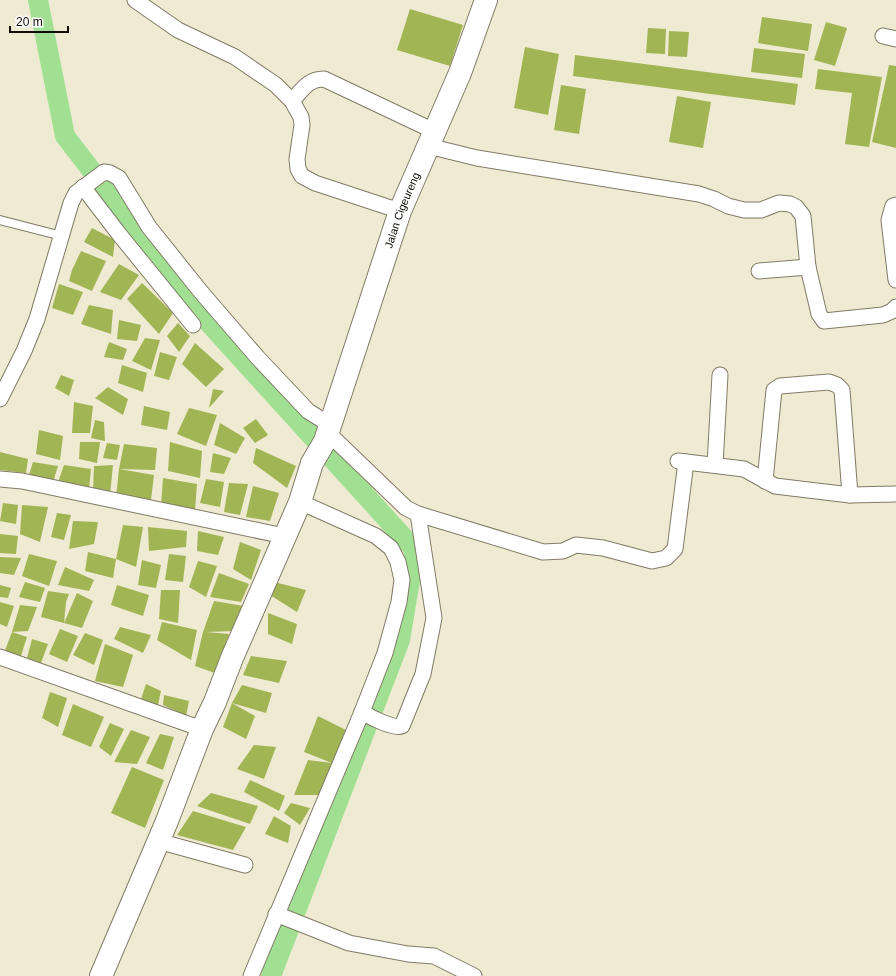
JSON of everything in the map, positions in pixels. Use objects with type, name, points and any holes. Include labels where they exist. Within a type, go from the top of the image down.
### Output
[{"type":"street","points":[[135,0],[178,30],[236,57],[276,85],[292,101],[301,117],[302,125],[297,159],[298,169],[302,176],[314,183],[400,211]]},
{"type":"street","name":"Jalan Cigeureng","points":[[101,976],[167,821],[202,729],[215,702],[235,651],[300,502],[312,463],[327,433],[400,211],[460,73],[486,0]]},
{"type":"street","points":[[292,101],[310,82],[317,79],[324,79],[431,138],[477,158],[699,194],[728,206],[744,210],[761,210],[780,203],[790,204],[796,207],[803,216],[808,267],[818,314],[824,321],[883,315],[892,311],[896,307]]},
{"type":"street","points":[[0,399],[24,351],[37,319],[76,193],[104,172],[110,173],[119,178],[149,228],[201,292],[258,358],[308,410],[327,433],[406,508],[418,514],[543,552],[563,551],[576,544],[603,548],[652,561],[666,558],[675,549],[682,462],[744,469],[775,486],[850,495],[896,494]]},
{"type":"street","points":[[85,185],[118,234],[192,325]]},
{"type":"street","points":[[896,204],[892,206],[889,220],[896,280]]},
{"type":"street","points":[[759,271],[808,267]]},
{"type":"street","points":[[715,465],[720,375]]},
{"type":"street","points":[[765,481],[774,390],[780,386],[829,382],[837,384],[842,390],[850,495]]},
{"type":"street","points":[[0,479],[22,481],[284,536]]},
{"type":"street","points":[[251,976],[281,916],[365,714],[385,653],[399,602],[402,580],[398,562],[391,548],[376,536],[300,502]]},
{"type":"street","points":[[365,714],[398,727],[402,726],[423,674],[434,618],[418,514]]},
{"type":"street","points":[[0,657],[202,729]]},
{"type":"street","points":[[158,841],[245,865]]},
{"type":"street","points":[[281,916],[349,943],[408,954],[434,956],[474,976]]},
{"type":"lane","points":[[0,220],[62,236]]},
{"type":"building","points":[[410,9],[463,25],[450,66],[397,50]]},
{"type":"building","points":[[762,17],[812,24],[808,51],[758,43]]},
{"type":"building","points":[[826,22],[847,28],[835,66],[814,60]]},
{"type":"building","points":[[648,28],[666,29],[665,54],[646,53]]},
{"type":"building","points":[[669,31],[689,32],[687,57],[668,56]]},
{"type":"building","points":[[525,47],[559,54],[548,115],[514,108]]},
{"type":"building","points":[[754,48],[805,54],[802,78],[751,72]]},
{"type":"building","points":[[575,55],[798,84],[795,105],[573,76]]},
{"type":"building","points":[[889,65],[896,66],[896,148],[872,142]]},
{"type":"building","points":[[818,69],[882,77],[869,147],[845,144],[852,93],[815,89]]},
{"type":"building","points":[[561,85],[586,89],[579,134],[554,130]]},
{"type":"building","points":[[677,96],[711,102],[703,148],[669,142]]},
{"type":"building","points":[[92,228],[115,240],[113,257],[84,242]]},
{"type":"building","points":[[81,251],[106,261],[92,291],[69,281],[72,270]]},
{"type":"building","points":[[119,264],[139,275],[121,300],[100,292]]},
{"type":"building","points":[[142,283],[173,313],[159,334],[127,299]]},
{"type":"building","points":[[59,284],[83,292],[73,315],[52,308]]},
{"type":"building","points":[[89,305],[113,310],[111,334],[81,324]]},
{"type":"building","points":[[119,320],[141,325],[137,341],[117,339]]},
{"type":"building","points":[[178,323],[190,336],[179,352],[167,336]]},
{"type":"building","points":[[145,338],[160,340],[151,370],[132,361]]},
{"type":"building","points":[[109,342],[127,349],[123,360],[104,357]]},
{"type":"building","points":[[195,343],[224,369],[206,387],[182,364]]},
{"type":"building","points":[[160,352],[177,357],[169,380],[154,376]]},
{"type":"building","points":[[122,365],[147,373],[143,392],[118,383]]},
{"type":"building","points":[[61,375],[74,380],[69,396],[55,388]]},
{"type":"building","points":[[108,387],[128,399],[123,415],[95,398]]},
{"type":"building","points":[[213,389],[224,391],[209,408]]},
{"type":"building","points":[[74,402],[93,406],[90,433],[72,433]]},
{"type":"building","points":[[144,406],[170,412],[167,430],[141,425]]},
{"type":"building","points":[[189,408],[217,415],[206,446],[177,434]]},
{"type":"building","points":[[256,419],[268,435],[255,443],[243,428]]},
{"type":"building","points":[[95,420],[104,422],[105,441],[91,438]]},
{"type":"building","points":[[220,423],[245,438],[236,454],[214,445]]},
{"type":"building","points":[[39,430],[63,436],[60,460],[36,454]]},
{"type":"building","points":[[80,442],[100,442],[97,463],[79,459]]},
{"type":"building","points":[[170,442],[202,451],[200,478],[168,471]]},
{"type":"building","points":[[107,443],[120,445],[117,460],[103,458]]},
{"type":"building","points":[[124,444],[157,448],[155,470],[119,469]]},
{"type":"building","points":[[256,448],[296,466],[287,488],[253,463]]},
{"type":"building","points":[[0,452],[28,459],[26,473],[0,470]]},
{"type":"building","points":[[213,453],[231,458],[224,474],[210,472]]},
{"type":"building","points":[[33,462],[58,466],[53,482],[28,478]]},
{"type":"building","points":[[64,465],[91,469],[89,489],[57,485]]},
{"type":"building","points":[[113,465],[110,495],[93,491],[94,466]]},
{"type":"building","points":[[119,469],[154,475],[151,500],[116,497]]},
{"type":"building","points":[[163,478],[197,484],[195,510],[161,505]]},
{"type":"building","points":[[206,479],[224,482],[220,507],[200,503]]},
{"type":"building","points":[[229,483],[248,484],[240,515],[224,512]]},
{"type":"building","points":[[253,486],[279,493],[270,521],[246,517]]},
{"type":"building","points":[[3,503],[18,505],[16,524],[0,521]]},
{"type":"building","points":[[22,505],[48,507],[40,542],[20,534]]},
{"type":"building","points":[[57,513],[71,515],[64,540],[51,537]]},
{"type":"building","points":[[73,521],[98,522],[94,544],[69,549]]},
{"type":"building","points":[[123,525],[143,527],[136,567],[116,559]]},
{"type":"building","points":[[148,527],[187,531],[186,547],[149,551]]},
{"type":"building","points":[[198,531],[224,537],[218,555],[197,551]]},
{"type":"building","points":[[0,534],[18,536],[16,554],[0,553]]},
{"type":"building","points":[[240,542],[261,550],[251,580],[233,569]]},
{"type":"building","points":[[88,552],[116,559],[113,578],[85,571]]},
{"type":"building","points":[[29,554],[57,561],[49,586],[22,576]]},
{"type":"building","points":[[169,554],[186,556],[183,582],[165,580]]},
{"type":"building","points":[[0,557],[21,558],[14,575],[0,573]]},
{"type":"building","points":[[142,560],[161,565],[156,588],[138,585]]},
{"type":"building","points":[[198,561],[217,566],[206,597],[189,587]]},
{"type":"building","points":[[65,567],[94,580],[89,591],[58,585]]},
{"type":"building","points":[[219,573],[249,584],[241,602],[210,597]]},
{"type":"building","points":[[25,582],[45,588],[40,602],[19,597]]},
{"type":"building","points":[[274,582],[306,590],[297,612],[270,595]]},
{"type":"building","points":[[0,585],[11,588],[8,598],[0,597]]},
{"type":"building","points":[[117,585],[149,595],[143,616],[111,605]]},
{"type":"building","points":[[161,590],[180,590],[178,623],[159,619]]},
{"type":"building","points":[[48,591],[69,594],[66,602],[64,623],[41,617]]},
{"type":"building","points":[[77,593],[93,601],[82,628],[64,623]]},
{"type":"building","points":[[214,601],[244,606],[236,631],[206,632],[229,634],[215,673],[195,666],[203,632]]},
{"type":"building","points":[[0,602],[14,606],[7,627],[0,624]]},
{"type":"building","points":[[20,605],[37,607],[28,631],[12,632]]},
{"type":"building","points":[[268,613],[297,624],[292,644],[268,634]]},
{"type":"building","points":[[162,622],[197,630],[191,660],[157,640]]},
{"type":"building","points":[[120,627],[151,635],[143,653],[114,639]]},
{"type":"building","points":[[60,629],[78,636],[67,662],[49,654]]},
{"type":"building","points":[[12,632],[27,637],[20,659],[4,653]]},
{"type":"building","points":[[85,633],[103,640],[94,665],[73,655]]},
{"type":"building","points":[[32,639],[48,644],[41,663],[27,658]]},
{"type":"building","points":[[105,644],[133,655],[123,687],[95,681]]},
{"type":"building","points":[[251,656],[287,661],[279,683],[243,675]]},
{"type":"building","points":[[146,684],[161,691],[157,709],[140,702]]},
{"type":"building","points":[[242,685],[272,693],[266,713],[232,703]]},
{"type":"building","points":[[50,692],[67,698],[58,727],[42,718]]},
{"type":"building","points":[[164,695],[189,701],[186,716],[163,705]]},
{"type":"building","points":[[232,703],[255,716],[246,739],[223,727]]},
{"type":"building","points":[[73,704],[104,717],[91,747],[62,735]]},
{"type":"building","points":[[318,716],[346,730],[332,763],[304,752]]},
{"type":"building","points":[[110,723],[124,729],[111,756],[99,747]]},
{"type":"building","points":[[131,730],[150,737],[137,764],[114,762]]},
{"type":"building","points":[[160,734],[174,737],[163,770],[146,763]]},
{"type":"building","points":[[254,745],[276,747],[264,779],[237,769]]},
{"type":"building","points":[[308,760],[332,763],[321,795],[294,795]]},
{"type":"building","points":[[132,767],[164,780],[145,828],[111,813]]},
{"type":"building","points":[[250,780],[285,796],[279,811],[244,792]]},
{"type":"building","points":[[211,793],[258,806],[250,824],[197,806]]},
{"type":"building","points":[[291,803],[310,808],[300,825],[284,813]]},
{"type":"building","points":[[193,811],[246,827],[233,850],[177,835]]},
{"type":"building","points":[[274,816],[291,826],[288,843],[265,834]]},
{"type":"waterway","points":[[38,0],[65,136],[209,323],[415,550],[400,640],[271,976]]}]
